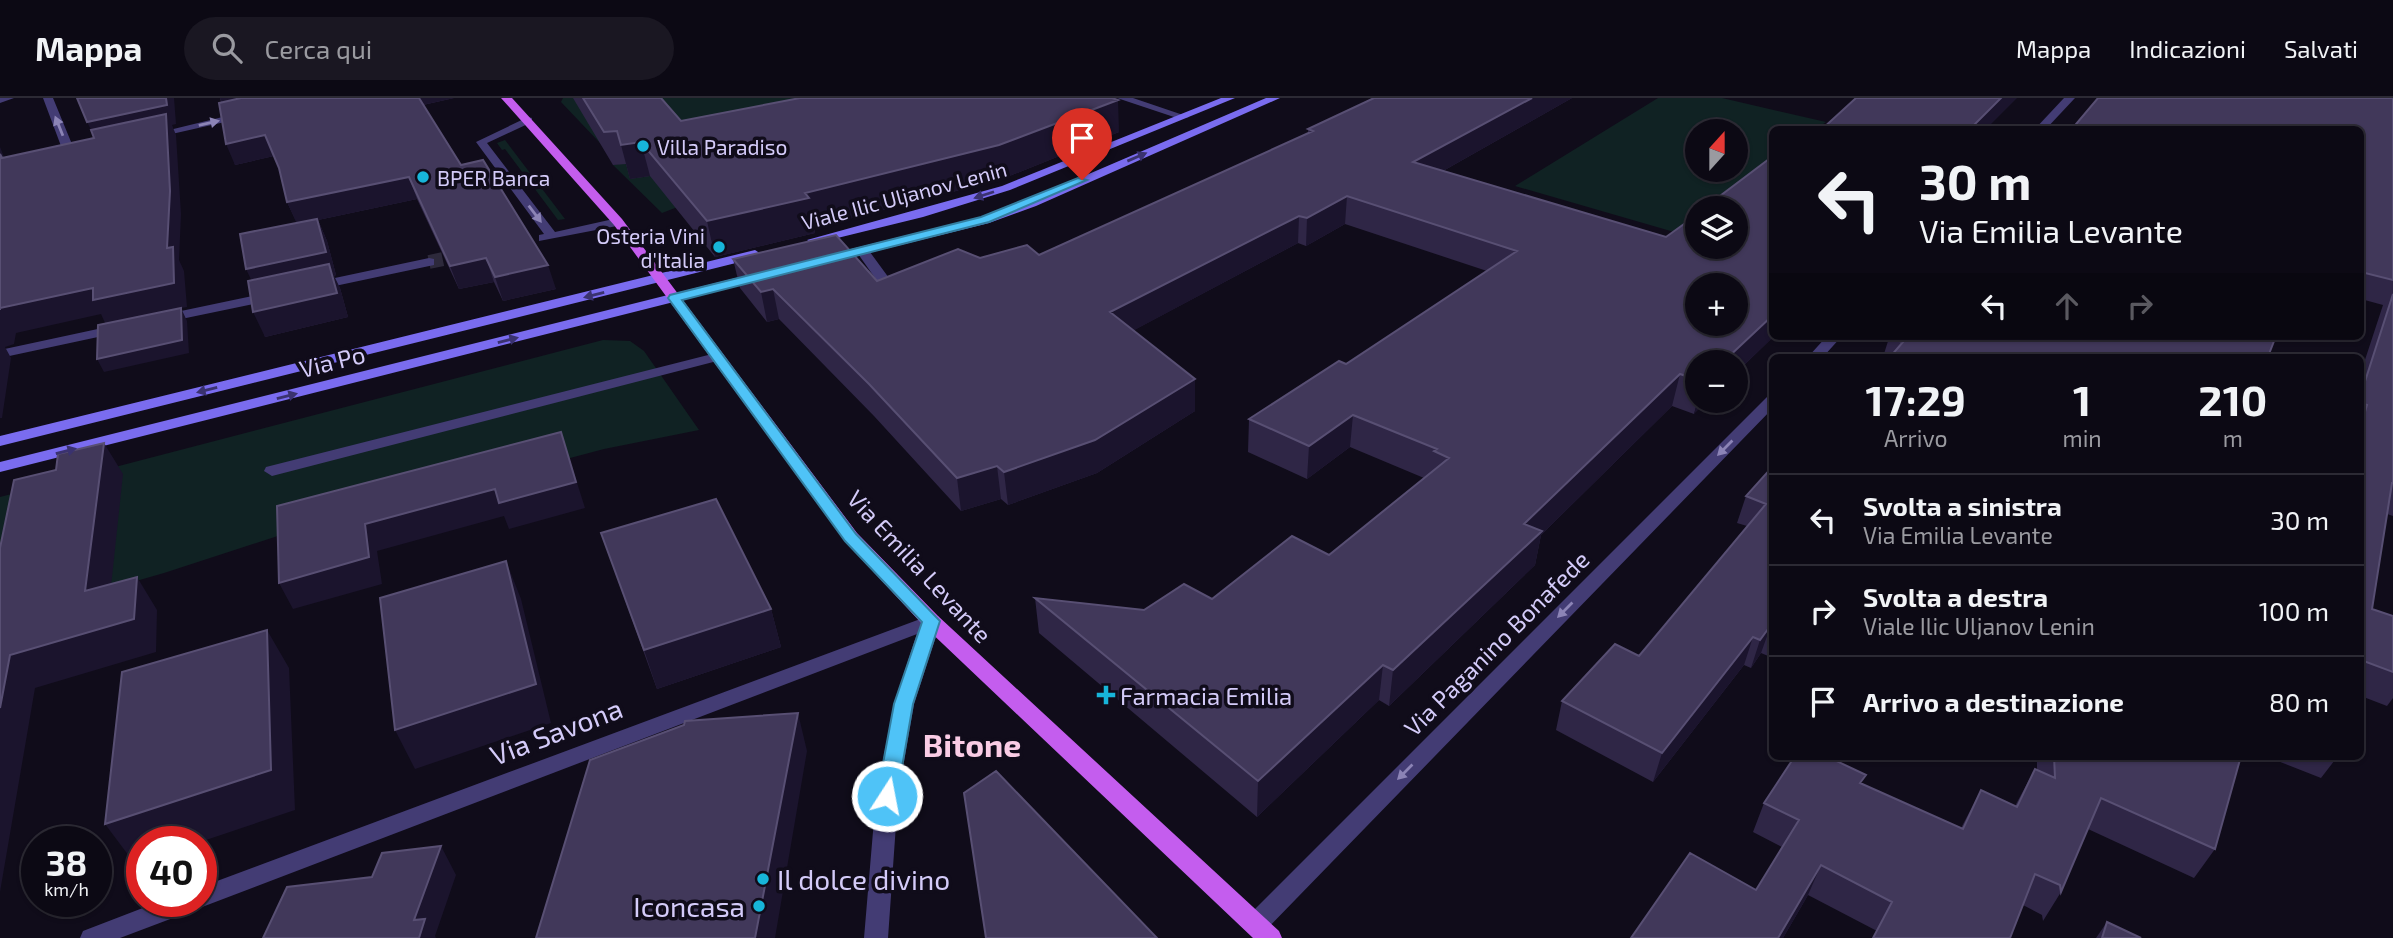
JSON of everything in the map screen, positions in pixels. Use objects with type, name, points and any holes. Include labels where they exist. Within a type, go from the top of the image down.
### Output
[{"type":"main road","name":"Via Emilia Levante","points":[[506,98],[618,222],[851,537],[931,621],[1263,931]]},
{"type":"main road","name":"Viale Ilic Uljanov Lenin","points":[[795,245],[919,214],[1006,188],[1230,98]]},
{"type":"main road","name":"Viale Ilic Uljanov Lenin","points":[[824,260],[985,220],[1032,203],[1275,98]]},
{"type":"main road","points":[[660,278],[769,251]]},
{"type":"main road","points":[[674,298],[772,273]]},
{"type":"main road","name":"Via Po","points":[[0,441],[660,278]]},
{"type":"main road","name":"Via Po","points":[[0,467],[674,298]]},
{"type":"street","points":[[0,100],[9,98]]},
{"type":"street","points":[[48,98],[65,155],[84,151]]},
{"type":"street","points":[[1122,98],[1184,117]]},
{"type":"street","points":[[2043,126],[2070,98]]},
{"type":"street","points":[[136,139],[255,113]]},
{"type":"street","points":[[528,120],[481,142],[547,237],[618,222]]},
{"type":"street","points":[[862,251],[892,292]]},
{"type":"street","points":[[0,354],[429,262]]},
{"type":"street","points":[[1818,354],[1831,340]]},
{"type":"street","points":[[272,471],[716,357]]},
{"type":"street","name":"Via Paganino Bonafede","points":[[1263,931],[1769,404]]},
{"type":"street","points":[[876,938],[887,796],[904,704],[931,621]]},
{"type":"street","name":"Via Savona","points":[[217,891],[931,621]]},
{"type":"street","points":[[92,938],[147,917]]},
{"type":"shaded area","points":[[563,98],[811,98],[758,176],[662,213],[613,165],[686,150],[668,130],[600,143],[561,102]]},
{"type":"shaded area","points":[[1658,98],[1722,98],[1826,122],[1820,126],[1769,126],[1769,166],[1730,196],[1685,196],[1685,231],[1681,234],[1515,186]]},
{"type":"shaded area","points":[[505,140],[565,219],[558,220],[505,149],[502,150],[497,143]]},
{"type":"shaded area","points":[[603,340],[630,341],[644,351],[699,430],[604,449],[290,532],[164,573],[0,620],[0,497]]},
{"type":"building","points":[[77,98],[166,98],[167,105],[87,122]]},
{"type":"building","points":[[241,98],[419,98],[461,165],[483,160],[548,265],[495,277],[486,258],[450,266],[409,177],[287,202],[279,168],[265,135],[226,144],[219,103]]},
{"type":"building","points":[[583,98],[661,98],[681,121],[800,98],[1118,100],[999,145],[805,193],[809,198],[707,221],[641,142],[621,145],[617,131],[604,132]]},
{"type":"building","points":[[1374,98],[1532,98],[1413,162],[1666,237],[1685,223],[1685,259],[1748,259],[1748,196],[1720,196],[1738,182],[1748,182],[1748,175],[1769,159],[1769,319],[1736,350],[1685,350],[1685,376],[1680,374],[1524,524],[1542,531],[1393,670],[1383,665],[1258,781],[1035,598],[1144,610],[1184,584],[1212,599],[1292,536],[1329,555],[1449,458],[1434,451],[1437,449],[1353,415],[1309,446],[1249,419],[1339,361],[1346,364],[1517,251],[1347,196],[1307,218],[1299,216],[1110,312],[1195,379],[1095,440],[1004,472],[997,466],[957,478],[869,384],[773,289],[761,292],[733,259],[836,235],[877,281],[958,249],[980,258],[1027,245],[1039,255],[1313,131],[1308,129]]},
{"type":"building","points":[[1856,98],[2001,98],[1973,126],[1825,126]]},
{"type":"building","points":[[2098,98],[2393,98],[2393,280],[2364,273],[2364,126],[2074,126]]},
{"type":"building","points":[[166,114],[170,191],[167,248],[173,247],[174,283],[93,300],[93,288],[0,308],[0,154],[2,158],[94,138],[91,130]]},
{"type":"building","points":[[317,219],[326,252],[246,269],[240,234]]},
{"type":"building","points":[[329,264],[337,293],[253,312],[248,281]]},
{"type":"building","points":[[2393,294],[2393,483],[2372,609],[2393,616],[2393,672],[2364,661],[2364,416],[2367,405],[2364,404],[2364,385]]},
{"type":"building","points":[[181,308],[182,340],[97,359],[98,325]]},
{"type":"building","points":[[1896,340],[2274,340],[2269,354],[1893,354],[1903,342]]},
{"type":"building","points":[[561,432],[576,482],[499,503],[495,489],[365,524],[369,557],[279,583],[277,506]]},
{"type":"building","points":[[104,443],[85,591],[137,577],[134,619],[10,655],[0,708],[0,548],[14,480],[56,470],[58,454]]},
{"type":"building","points":[[1769,470],[1769,628],[1760,640],[1753,637],[1662,753],[1562,701],[1615,644],[1639,656],[1766,504],[1746,496]]},
{"type":"building","points":[[716,499],[771,609],[644,650],[601,533]]},
{"type":"building","points":[[506,561],[536,684],[395,730],[380,598]]},
{"type":"building","points":[[267,630],[271,770],[105,824],[122,672]]},
{"type":"building","points":[[798,713],[755,938],[536,938],[590,760],[684,725],[685,721]]},
{"type":"building","points":[[1792,760],[1834,760],[1866,775],[1860,783],[1963,829],[1981,790],[2017,807],[2035,769],[2055,778],[2054,760],[2240,760],[2215,849],[2101,798],[2061,892],[2060,885],[2035,874],[2010,938],[1873,938],[1892,902],[1821,865],[1778,938],[1631,938],[1690,853],[1756,890],[1799,820],[1764,803]]},
{"type":"building","points":[[996,771],[1157,938],[986,938],[964,793]]},
{"type":"building","points":[[441,846],[414,920],[425,919],[419,938],[263,938],[287,887],[372,877],[382,853]]},
{"type":"building","points":[[2107,922],[2141,938],[2102,938]]},
{"type":"tunnel","points":[[429,262],[467,254]]},
{"type":"place","name":"Villa Paradiso","points":[[643,146]]},
{"type":"place","name":"BPER Banca","points":[[423,177]]},
{"type":"place","name":"Osteria Vini d'Italia","points":[[719,247]]},
{"type":"place","name":"Farmacia Emilia","points":[[1106,695]]},
{"type":"place","name":"Il dolce divino","points":[[763,879]]},
{"type":"place","name":"Iconcasa","points":[[759,906]]},
{"type":"district","name":"Bitone","points":[[972,744]]},
{"type":"route","points":[[887,796],[904,704],[931,621],[851,537],[674,298],[985,220],[1032,203],[1082,180]]}]
